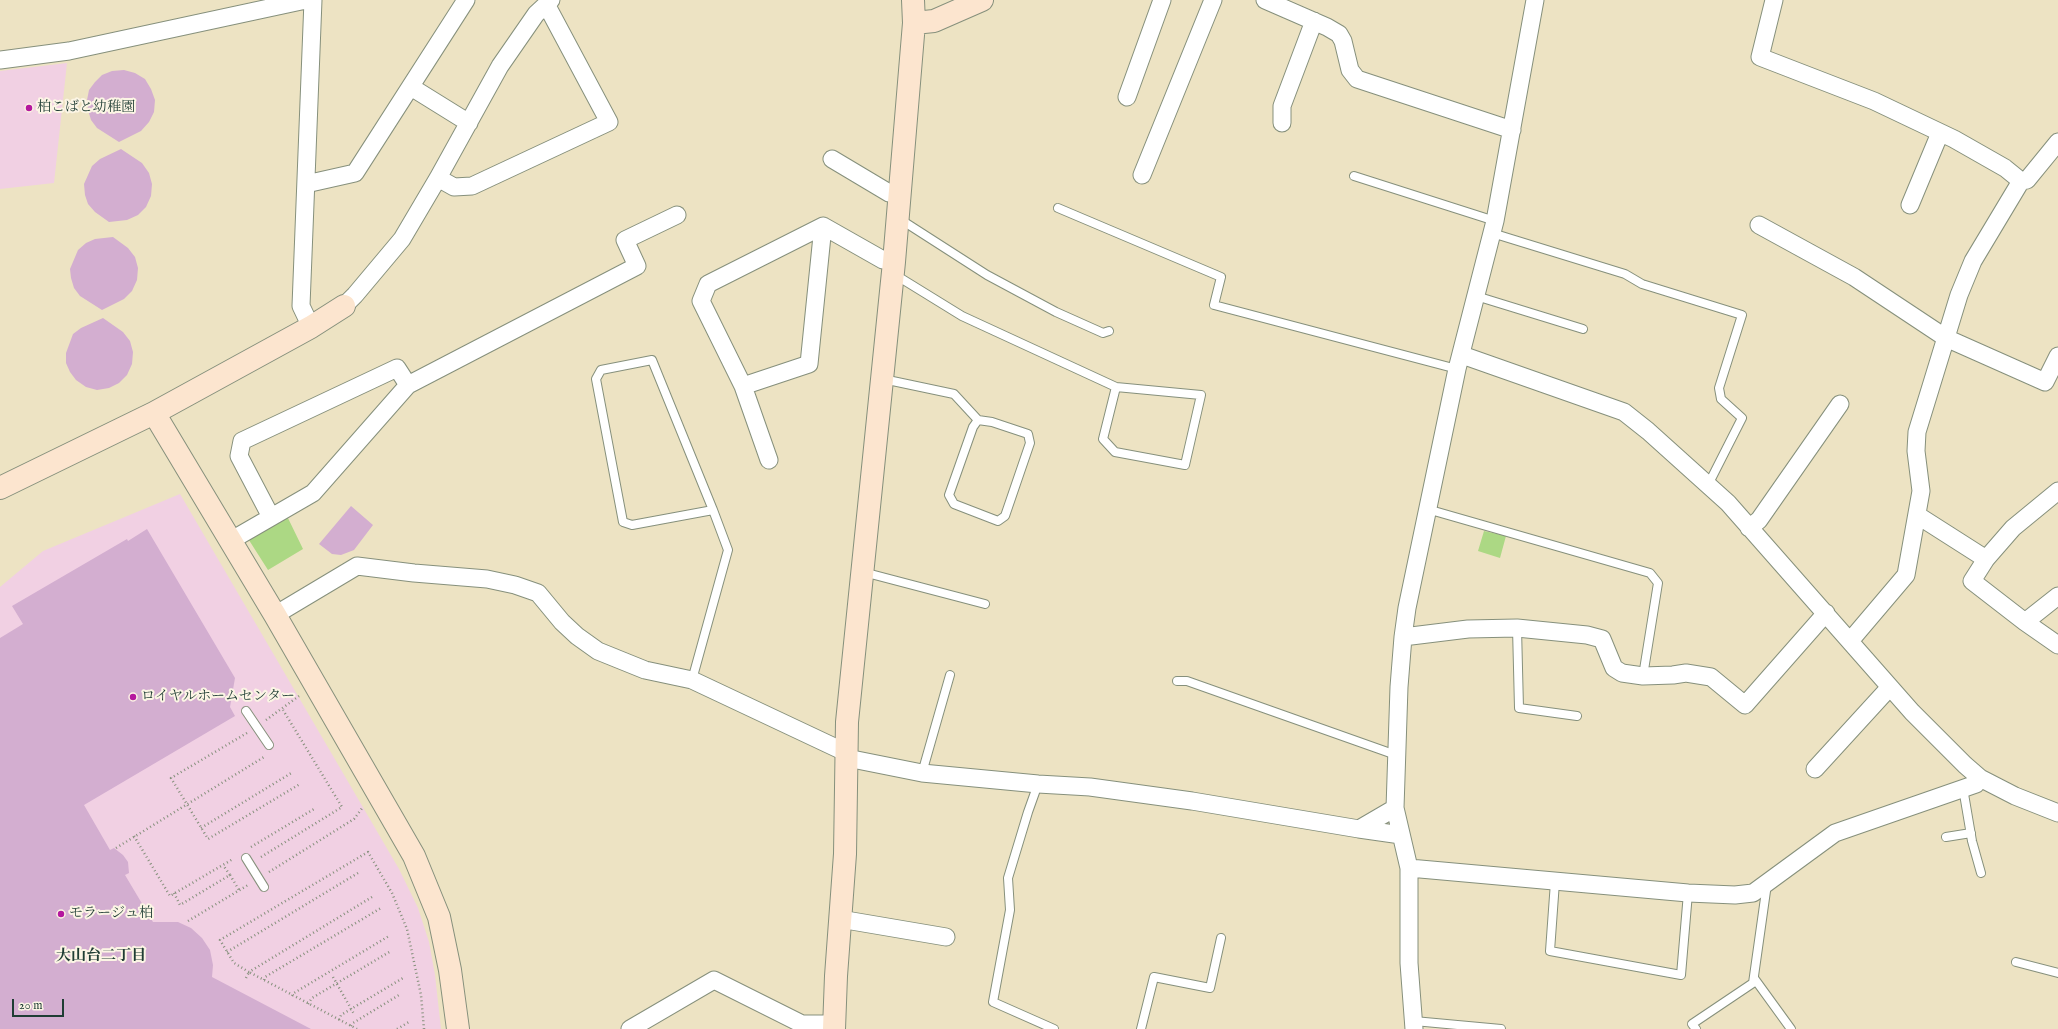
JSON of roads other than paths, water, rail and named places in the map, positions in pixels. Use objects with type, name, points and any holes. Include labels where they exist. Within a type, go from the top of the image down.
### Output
[{"type":"street","points":[[0,60],[69,51],[306,0]]},
{"type":"street","points":[[311,327],[301,306],[313,0]]},
{"type":"street","points":[[306,184],[354,173],[466,0]]},
{"type":"street","points":[[630,1029],[714,980],[802,1024],[834,1026],[845,854],[847,722],[893,270],[914,23],[913,0]]},
{"type":"street","points":[[914,23],[934,21],[982,0]]},
{"type":"street","points":[[1127,97],[1162,0]]},
{"type":"street","points":[[1142,175],[1213,0]]},
{"type":"street","points":[[1265,0],[1314,21],[1339,34],[1343,41],[1350,70],[1357,79],[1512,130]]},
{"type":"street","points":[[1414,1025],[1409,962],[1409,868],[1396,808],[1396,755],[1403,637],[1407,608],[1427,509],[1459,362],[1494,227],[1535,0]]},
{"type":"street","points":[[1774,0],[1760,57],[1874,101],[1940,133],[2005,168],[2021,181],[2027,180],[2058,142]]},
{"type":"street","points":[[0,488],[154,413],[311,327],[344,306],[402,239],[469,124],[500,66],[536,14],[548,2],[609,122],[472,186],[454,187],[438,178]]},
{"type":"street","points":[[1282,123],[1282,106],[1314,21]]},
{"type":"street","points":[[411,86],[469,124]]},
{"type":"street","points":[[1910,204],[1940,133]]},
{"type":"street","points":[[832,159],[889,193],[899,195]]},
{"type":"street","points":[[1850,641],[1906,575],[1921,491],[1916,451],[1917,432],[1960,295],[1973,261],[2021,181]]},
{"type":"street","points":[[230,541],[313,493],[408,385],[637,266],[624,240],[677,215]]},
{"type":"street","points":[[1759,225],[1854,277],[1946,338],[2045,382],[2058,356]]},
{"type":"street","points":[[823,226],[883,260],[893,270]]},
{"type":"street","points":[[769,460],[743,386],[701,301],[708,284],[823,226]]},
{"type":"street","points":[[743,386],[809,364],[823,226]]},
{"type":"street","points":[[1459,362],[1624,412],[1728,503],[1776,560],[1826,613],[1890,687],[1946,748],[1980,778],[2015,796],[2058,813]]},
{"type":"street","points":[[271,517],[239,456],[242,441],[397,368],[408,385]]},
{"type":"street","points":[[1749,528],[1759,520],[1840,404]]},
{"type":"street","points":[[154,413],[275,615],[414,856],[439,917],[450,970],[458,1029]]},
{"type":"street","points":[[2058,491],[2013,528],[1986,559],[1972,581],[2025,622],[2058,645]]},
{"type":"street","points":[[1917,515],[1986,559]]},
{"type":"street","points":[[275,615],[357,566],[414,573],[487,579],[538,593],[562,622],[577,636],[598,651],[645,670],[692,680],[847,755],[922,773],[1114,790],[1401,835]]},
{"type":"street","points":[[2025,622],[2058,596]]},
{"type":"street","points":[[1403,637],[1468,629],[1517,628],[1587,635],[1602,639],[1614,668],[1622,673],[1643,676],[1686,673],[1712,677],[1745,705],[1826,613]]},
{"type":"street","points":[[1815,769],[1890,687]]},
{"type":"street","points":[[1409,868],[1688,893],[1735,895],[1753,893],[1835,833],[1976,784],[1980,778]]},
{"type":"street","points":[[1359,829],[1396,808]]},
{"type":"street","points":[[840,919],[946,937]]},
{"type":"lane","points":[[1354,176],[1625,274],[1642,284],[1742,315],[1719,388],[1721,399],[1742,418],[1708,485]]},
{"type":"lane","points":[[1058,208],[1221,277],[1214,305],[1459,362]]},
{"type":"lane","points":[[897,221],[906,223],[987,275],[1056,312],[1103,333],[1109,331]]},
{"type":"lane","points":[[893,270],[902,279],[962,316],[1116,387],[1201,395],[1185,465],[1115,452],[1103,440],[1116,387]]},
{"type":"lane","points":[[1476,296],[1583,329]]},
{"type":"lane","points":[[692,680],[728,550],[713,510],[652,360],[601,370],[596,379],[622,522],[632,525],[713,510]]},
{"type":"lane","points":[[883,379],[954,394],[978,420],[992,422],[1028,434],[1030,443],[1005,516],[998,521],[954,504],[949,495],[973,427],[978,420]]},
{"type":"lane","points":[[1427,509],[1650,573],[1658,583],[1643,676]]},
{"type":"lane","points":[[862,572],[985,604]]},
{"type":"lane","points":[[1517,628],[1519,708],[1577,716]]},
{"type":"lane","points":[[922,773],[950,675]]},
{"type":"lane","points":[[1177,681],[1187,681],[1396,755]]},
{"type":"lane","points":[[246,711],[268,745]]},
{"type":"lane","points":[[1038,784],[1008,878],[1010,910],[993,1002],[1054,1029]]},
{"type":"lane","points":[[1963,788],[1971,833],[1981,873]]},
{"type":"lane","points":[[1946,837],[1971,833]]},
{"type":"lane","points":[[246,858],[264,887]]},
{"type":"lane","points":[[1555,882],[1550,951],[1682,975],[1688,893]]},
{"type":"lane","points":[[1696,1029],[1692,1024],[1753,983],[1767,884]]},
{"type":"lane","points":[[1141,1029],[1154,977],[1210,988],[1221,938]]},
{"type":"lane","points":[[2016,962],[2058,973]]},
{"type":"lane","points":[[1754,978],[1791,1029]]},
{"type":"lane","points":[[1414,1025],[1501,1029]]},
{"type":"place","name":"柏こばと幼稚園","points":[[29,108]]},
{"type":"place","name":"ロイヤルホームセンター","points":[[133,697]]},
{"type":"place","name":"モラージュ柏","points":[[61,914]]},
{"type":"district","name":"大山台二丁目","points":[[101,957]]}]
